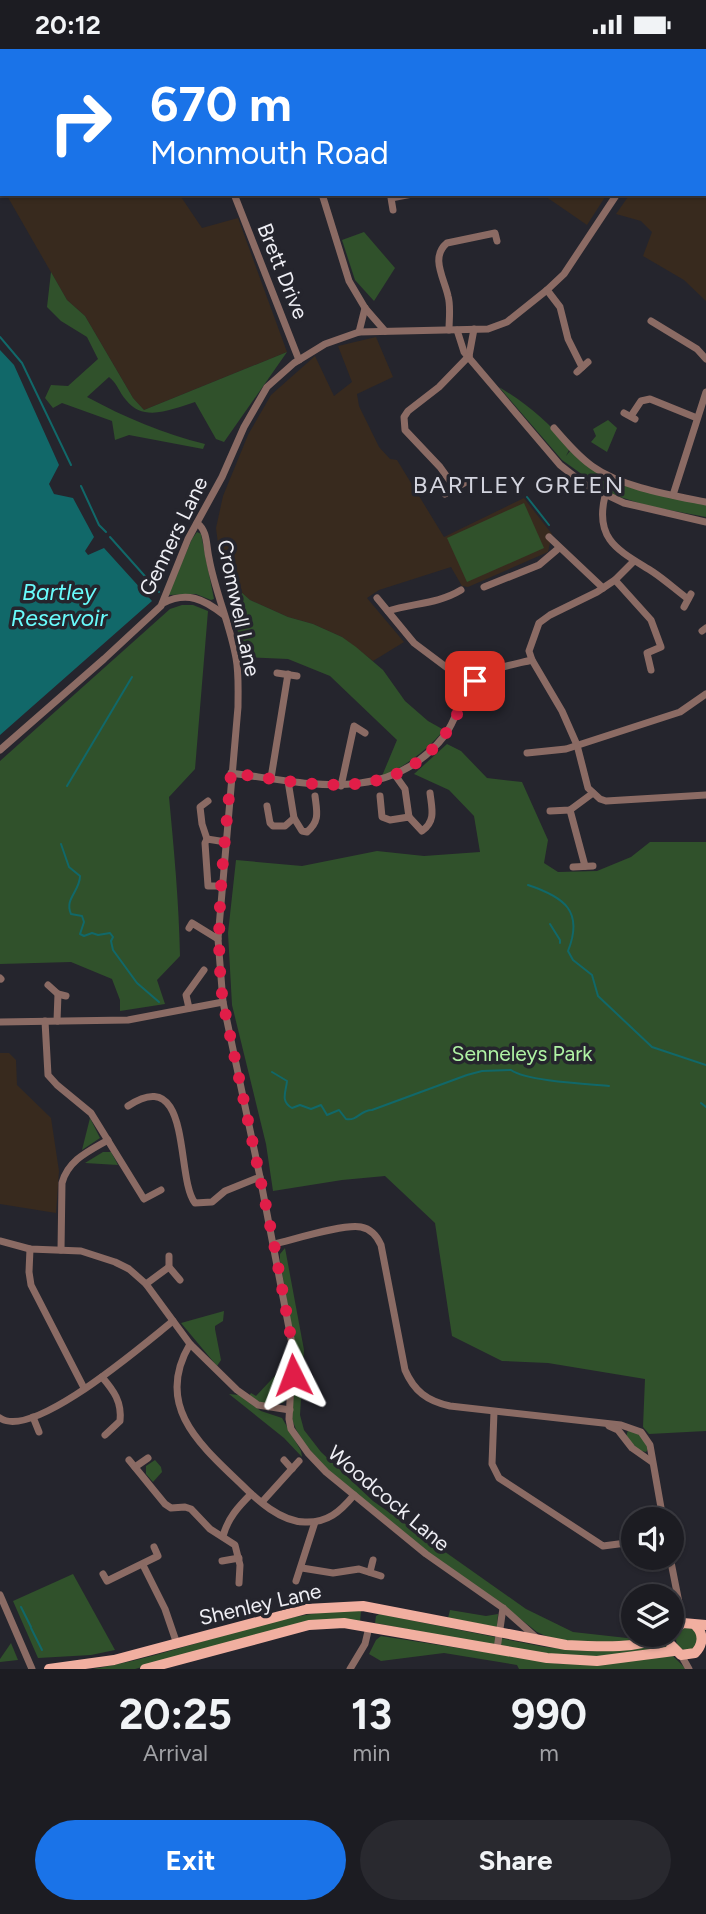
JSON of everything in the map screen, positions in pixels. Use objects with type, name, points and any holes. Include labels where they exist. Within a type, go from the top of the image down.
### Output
[{"type":"main road","name":"Shenley Lane","points":[[49,1669],[114,1660],[306,1609],[345,1606],[371,1608],[540,1641],[621,1645]]},
{"type":"main road","points":[[369,1627],[371,1608]]},
{"type":"main road","name":"Shenley Lane","points":[[145,1669],[309,1625],[344,1623],[527,1654],[597,1661],[678,1653]]},
{"type":"main road","points":[[672,1647],[678,1653],[695,1653],[704,1642],[701,1626]]},
{"type":"street","name":"Brett Drive","points":[[235,196],[299,360]]},
{"type":"street","points":[[322,196],[348,281],[365,308],[385,331]]},
{"type":"street","points":[[393,210],[391,198],[402,196]]},
{"type":"street","name":"Genners Lane","points":[[0,750],[163,603],[197,523],[267,387],[299,360],[325,344],[359,332],[474,330],[497,327],[507,322],[547,290],[573,261],[616,196]]},
{"type":"street","points":[[497,241],[495,233],[447,243],[438,254],[453,330],[464,352],[560,465],[584,484],[624,503],[706,522]]},
{"type":"street","points":[[547,290],[560,307],[568,339],[583,367]]},
{"type":"street","points":[[359,332],[365,308]]},
{"type":"street","points":[[651,321],[697,349],[706,359]]},
{"type":"street","points":[[455,488],[440,467],[405,430],[403,422],[408,411],[439,387],[469,356],[474,330]]},
{"type":"street","points":[[673,495],[706,392]]},
{"type":"street","points":[[630,416],[641,401],[650,399],[697,418]]},
{"type":"street","points":[[554,428],[571,448],[594,467],[614,478],[706,502]]},
{"type":"street","points":[[445,494],[466,482]]},
{"type":"street","points":[[605,496],[602,522],[607,537],[617,549],[662,578],[688,600]]},
{"type":"street","name":"Cromwell Lane","points":[[197,523],[205,535],[209,561],[236,656],[239,686],[218,939],[223,1002],[274,1244],[293,1349],[290,1409]]},
{"type":"street","points":[[549,537],[603,587]]},
{"type":"street","points":[[484,587],[539,565],[559,548]]},
{"type":"street","points":[[634,561],[615,580],[539,623],[529,651],[562,711],[577,745],[588,788],[600,799],[614,801],[637,797],[706,795]]},
{"type":"street","points":[[615,580],[651,620],[662,647],[646,653],[651,670]]},
{"type":"street","points":[[497,583],[500,592]]},
{"type":"street","points":[[388,611],[406,605],[432,602],[458,592],[459,602]]},
{"type":"street","points":[[163,603],[194,596],[224,615]]},
{"type":"street","points":[[377,598],[414,643],[470,685]]},
{"type":"street","points":[[231,773],[341,786],[394,775],[428,753],[442,738],[453,722],[470,685],[491,671],[532,660]]},
{"type":"street","points":[[277,673],[297,676]]},
{"type":"street","points":[[271,778],[288,674]]},
{"type":"street","points":[[527,753],[538,757],[680,712],[706,694]]},
{"type":"street","points":[[341,786],[354,726],[365,733]]},
{"type":"street","points":[[394,775],[405,789],[409,817],[422,831],[432,821],[430,793]]},
{"type":"street","points":[[288,781],[294,818],[302,831],[307,832],[315,825],[315,796]]},
{"type":"street","points":[[550,811],[570,810],[593,793]]},
{"type":"street","points":[[380,796],[382,817],[390,820],[409,817]]},
{"type":"street","points":[[208,801],[200,807],[207,839],[205,855],[208,886],[222,886]]},
{"type":"street","points":[[267,806],[273,826],[285,826],[294,818]]},
{"type":"street","points":[[570,810],[589,866],[573,867]]},
{"type":"street","points":[[207,839],[226,842]]},
{"type":"street","points":[[189,928],[192,923],[218,939]]},
{"type":"street","points":[[189,1007],[186,995],[204,970]]},
{"type":"street","points":[[48,985],[62,995],[57,1021]]},
{"type":"street","points":[[0,1021],[128,1020],[223,1002]]},
{"type":"street","points":[[45,1021],[48,1075],[91,1113],[144,1199],[161,1190]]},
{"type":"street","points":[[128,1106],[145,1096],[153,1096],[167,1102],[172,1109],[183,1147],[190,1192],[195,1203],[212,1202],[225,1191],[260,1177]]},
{"type":"street","points":[[61,1250],[62,1183],[65,1173],[79,1158],[108,1140]]},
{"type":"street","points":[[274,1244],[355,1226],[370,1230],[381,1245],[405,1370],[414,1387],[438,1403],[495,1412],[621,1425],[641,1431],[650,1445],[661,1507]]},
{"type":"street","points":[[0,1241],[30,1249],[81,1251],[130,1269],[146,1284],[190,1344],[237,1390],[258,1405],[290,1409]]},
{"type":"street","points":[[30,1249],[31,1285],[84,1388]]},
{"type":"street","points":[[169,1256],[169,1267],[180,1280]]},
{"type":"street","points":[[146,1284],[169,1267]]},
{"type":"street","points":[[0,1418],[9,1423],[33,1417],[73,1399],[173,1321]]},
{"type":"street","points":[[190,1344],[177,1372],[178,1399],[182,1415],[202,1446],[251,1494],[291,1519],[303,1523],[331,1518],[354,1495]]},
{"type":"street","points":[[102,1377],[117,1395],[121,1412],[120,1421],[105,1435]]},
{"type":"street","name":"Woodcock Lane","points":[[290,1409],[289,1423],[295,1436],[317,1462],[426,1554],[503,1608],[540,1641]]},
{"type":"street","points":[[495,1412],[492,1464],[499,1478],[603,1546],[621,1544]]},
{"type":"street","points":[[33,1417],[39,1431]]},
{"type":"street","points":[[605,1424],[618,1430],[632,1448],[654,1464]]},
{"type":"street","points":[[131,1481],[148,1458]]},
{"type":"street","points":[[129,1460],[171,1508]]},
{"type":"street","points":[[284,1460],[292,1469]]},
{"type":"street","points":[[262,1502],[299,1461]]},
{"type":"street","points":[[223,1536],[226,1524],[234,1512],[251,1494]]},
{"type":"street","points":[[166,1516],[171,1508]]},
{"type":"street","points":[[171,1508],[191,1509],[210,1529],[235,1545],[239,1558],[239,1583]]},
{"type":"street","points":[[296,1581],[314,1522]]},
{"type":"street","points":[[103,1574],[107,1581],[143,1565],[158,1556],[154,1547]]},
{"type":"street","points":[[222,1561],[239,1558]]},
{"type":"street","points":[[370,1572],[373,1560]]},
{"type":"street","points":[[143,1565],[165,1609],[177,1644]]},
{"type":"street","points":[[302,1568],[333,1573],[359,1569],[381,1576]]},
{"type":"street","points":[[0,1595],[32,1669]]},
{"type":"street","points":[[498,1649],[503,1608]]},
{"type":"street","points":[[351,1669],[365,1644],[369,1627]]},
{"type":"street","points":[[678,1653],[690,1669]]},
{"type":"street","points":[[690,1669],[695,1653]]},
{"type":"shaded area","points":[[7,196],[180,196],[202,228],[238,218],[287,352],[144,410],[133,398],[85,316],[67,300]]},
{"type":"shaded area","points":[[545,196],[606,196],[587,225]]},
{"type":"shaded area","points":[[629,196],[706,196],[706,301],[684,280],[643,256],[652,232],[641,221],[616,214]]},
{"type":"shaded area","points":[[376,337],[393,377],[357,394],[359,406],[379,447],[390,459],[397,460],[444,537],[524,498],[552,534],[548,552],[468,587],[462,586],[451,567],[379,590],[367,598],[404,642],[373,661],[342,637],[250,600],[222,575],[216,528],[223,496],[248,435],[271,395],[315,356],[334,396],[352,382],[338,346]]},
{"type":"shaded area","points":[[0,1053],[9,1053],[16,1060],[17,1085],[51,1118],[59,1171],[56,1213],[0,1204]]},
{"type":"green space","points":[[364,232],[395,268],[374,301],[355,280],[342,240]]},
{"type":"green space","points":[[51,272],[67,300],[85,316],[133,398],[144,410],[287,352],[224,442],[216,439],[195,402],[168,411],[141,411],[126,400],[109,377],[87,397],[144,424],[205,444],[203,449],[129,435],[115,440],[112,421],[62,403],[53,408],[45,398],[51,385],[68,386],[98,359],[87,337],[61,321],[47,307]]},
{"type":"green space","points":[[499,387],[529,407],[554,430],[570,448],[566,456],[570,451],[610,480],[604,490],[562,460]]},
{"type":"green space","points":[[608,420],[617,428],[607,452],[591,442],[596,436],[593,429]]},
{"type":"green space","points":[[615,480],[706,504],[706,517],[648,506],[608,493]]},
{"type":"green space","points":[[524,503],[544,548],[467,582],[447,538]]},
{"type":"green space","points":[[197,532],[201,534],[214,599],[211,600],[196,594],[168,595]]},
{"type":"green space","points":[[222,575],[250,600],[342,637],[383,670],[405,701],[428,721],[444,730],[415,757],[382,776],[397,740],[330,676],[288,659],[245,657]]},
{"type":"green space","points":[[193,605],[208,611],[195,769],[169,797],[180,956],[157,980],[165,1004],[120,1011],[120,1000],[112,979],[71,962],[0,964],[0,761],[170,609]]},
{"type":"green space","name":"Senneleys Park","points":[[447,744],[461,751],[487,778],[522,782],[548,840],[544,863],[558,872],[597,871],[631,857],[650,842],[706,842],[706,1431],[649,1434],[643,1427],[645,1379],[548,1363],[502,1361],[452,1336],[435,1223],[385,1176],[273,1191],[266,1144],[232,1005],[228,933],[236,860],[302,866],[377,851],[424,856],[480,852],[474,816],[449,790],[414,774]]},
{"type":"green space","points":[[90,1118],[100,1138],[82,1150]]},
{"type":"green space","points":[[103,1152],[111,1152],[118,1165],[85,1163]]},
{"type":"green space","points":[[285,1248],[304,1350],[300,1415],[304,1430],[321,1452],[373,1501],[526,1609],[573,1632],[621,1637],[621,1644],[567,1642],[537,1632],[361,1500],[304,1442],[292,1418],[296,1351],[280,1254]]},
{"type":"green space","points":[[224,1311],[223,1321],[215,1326],[221,1360],[217,1366],[181,1323]]},
{"type":"green space","points":[[289,1364],[288,1396],[283,1403],[262,1404],[249,1396],[251,1393],[256,1396]]},
{"type":"green space","points":[[229,1394],[239,1395],[261,1411],[282,1418],[302,1457],[284,1438]]},
{"type":"green space","points":[[628,1430],[646,1439],[646,1452],[638,1450],[626,1437]]},
{"type":"green space","points":[[155,1460],[162,1472],[153,1482],[146,1474],[146,1466]]},
{"type":"green space","points":[[73,1574],[115,1650],[91,1655],[38,1658],[13,1601]]},
{"type":"green space","points":[[339,1610],[361,1611],[360,1622],[309,1622],[135,1669],[93,1669],[155,1655],[277,1621]]},
{"type":"green space","points":[[450,1610],[486,1616],[498,1614],[497,1627],[448,1618]]},
{"type":"green space","points":[[379,1614],[545,1647],[577,1650],[621,1646],[670,1648],[599,1659],[546,1655],[375,1623]]},
{"type":"green space","points":[[684,1629],[691,1629],[697,1635],[695,1647],[687,1650],[679,1647],[684,1647]]},
{"type":"green space","points":[[381,1636],[561,1664],[673,1656],[686,1669],[519,1669],[517,1665],[444,1653],[381,1661],[369,1654]]},
{"type":"green space","points":[[11,1643],[18,1660],[0,1662],[0,1659]]},
{"type":"water","name":"Bartley Reservoir","points":[[0,350],[14,365],[59,465],[49,484],[54,494],[73,498],[94,537],[85,551],[88,555],[104,548],[152,601],[0,735]]},
{"type":"waterway","points":[[0,337],[22,363],[71,465]]},
{"type":"waterway","points":[[81,486],[99,525],[106,532]]},
{"type":"waterway","points":[[527,497],[549,525]]},
{"type":"waterway","points":[[110,537],[159,592]]},
{"type":"waterway","points":[[67,786],[132,677]]},
{"type":"waterway","points":[[61,844],[69,867],[80,876],[69,904],[71,914],[82,916],[84,922],[80,934],[84,936],[110,933],[113,937],[113,950],[137,983],[159,1002]]},
{"type":"waterway","points":[[528,885],[552,895],[568,908],[574,925],[568,951],[573,960],[592,975],[598,996],[652,1047],[706,1065]]},
{"type":"waterway","points":[[550,924],[560,943]]},
{"type":"waterway","points":[[272,1072],[287,1081],[285,1099],[292,1108],[300,1105],[311,1109],[321,1105],[327,1115],[339,1110],[346,1119],[482,1071],[511,1070],[530,1077],[609,1086]]},
{"type":"waterway","points":[[701,1103],[706,1107]]},
{"type":"waterway","points":[[21,1607],[31,1627]]},
{"type":"waterway","points":[[31,1628],[42,1650]]},
{"type":"district","name":"BARTLEY GREEN","points":[[519,484]]},
{"type":"route","points":[[293,1375],[293,1349],[274,1244],[223,1002],[219,971],[218,939],[231,773],[334,786],[387,779],[428,753],[442,738],[453,722],[470,685],[475,681]]}]
